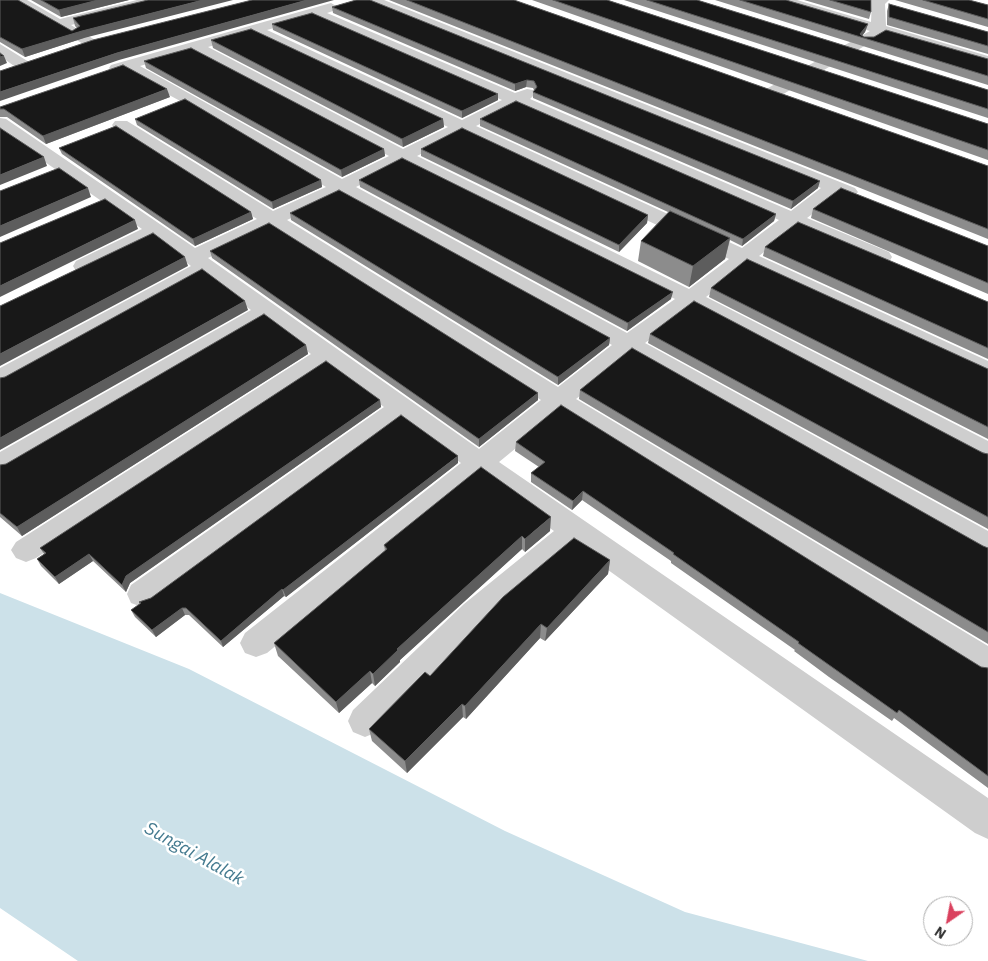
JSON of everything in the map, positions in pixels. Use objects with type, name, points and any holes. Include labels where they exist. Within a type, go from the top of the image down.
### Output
[{"type":"street","points":[[17,0],[95,42],[74,49]]},
{"type":"street","points":[[110,0],[124,8]]},
{"type":"street","points":[[59,24],[154,0]]},
{"type":"street","points":[[782,0],[988,61]]},
{"type":"street","points":[[774,92],[876,34],[879,28],[877,1],[896,8]]},
{"type":"street","points":[[103,73],[253,29],[363,5],[560,77],[862,197]]},
{"type":"street","points":[[320,15],[900,265]]},
{"type":"street","points":[[209,27],[224,37]]},
{"type":"street","points":[[253,29],[462,126],[658,225],[744,256],[988,371]]},
{"type":"street","points":[[833,43],[870,55]]},
{"type":"street","points":[[194,46],[403,156],[628,258],[691,298],[988,453]]},
{"type":"street","points":[[0,49],[23,65]]},
{"type":"street","points":[[8,71],[40,60]]},
{"type":"street","points":[[794,64],[831,76]]},
{"type":"street","points":[[126,66],[180,102],[341,187],[628,344],[988,545]]},
{"type":"street","points":[[0,378],[273,220],[560,77]]},
{"type":"street","points":[[755,85],[792,98]]},
{"type":"street","points":[[121,125],[558,399],[988,663]]},
{"type":"street","points":[[35,150],[101,201],[157,230],[480,464],[988,820]]},
{"type":"street","points":[[256,643],[480,464],[558,399],[835,186]]},
{"type":"street","points":[[70,273],[157,230]]},
{"type":"street","points":[[0,464],[268,310]]},
{"type":"street","points":[[26,550],[328,354]]},
{"type":"street","points":[[142,594],[402,407]]},
{"type":"street","points":[[365,721],[475,613],[576,531]]},
{"type":"water","name":"Sungai Alalak","points":[[0,593],[189,669],[505,831],[685,912],[868,961],[78,961],[0,908]]},
{"type":"building","points":[[0,0],[18,0],[72,31],[80,26],[73,18],[148,0],[203,0],[82,31],[22,49],[0,37]]},
{"type":"building","points":[[41,0],[98,0],[59,10]]},
{"type":"building","points":[[252,0],[307,0],[117,53],[0,92],[0,71],[93,40]]},
{"type":"building","points":[[356,0],[370,0],[820,181],[793,201],[533,92],[537,87],[534,81],[527,80],[515,84],[332,7]]},
{"type":"building","points":[[407,0],[514,0],[988,166],[988,229]]},
{"type":"building","points":[[553,0],[607,0],[988,124],[988,150]]},
{"type":"building","points":[[647,0],[697,0],[988,90],[988,109]]},
{"type":"building","points":[[740,0],[786,0],[868,24],[860,34],[864,37],[874,37],[886,30],[988,59],[988,76]]},
{"type":"building","points":[[830,0],[871,0],[871,12]]},
{"type":"building","points":[[923,0],[969,0],[988,5],[988,19]]},
{"type":"building","points":[[889,4],[988,32],[988,46],[889,17]]},
{"type":"building","points":[[312,13],[498,94],[462,111],[272,24]]},
{"type":"building","points":[[251,29],[443,119],[402,139],[211,40]]},
{"type":"building","points":[[191,48],[384,149],[341,170],[144,61]]},
{"type":"building","points":[[123,65],[167,89],[43,136],[4,109],[0,109],[0,107]]},
{"type":"building","points":[[185,99],[321,180],[272,202],[135,119]]},
{"type":"building","points":[[516,101],[776,214],[743,239],[480,119]]},
{"type":"building","points":[[116,126],[251,212],[193,239],[59,148]]},
{"type":"building","points":[[0,128],[44,157],[0,175]]},
{"type":"building","points":[[462,128],[648,215],[619,245],[421,149]]},
{"type":"building","points":[[402,158],[673,292],[628,323],[359,180]]},
{"type":"building","points":[[59,168],[88,188],[0,226],[0,191]]},
{"type":"building","points":[[841,188],[988,246],[988,283],[813,209]]},
{"type":"building","points":[[339,190],[610,338],[558,377],[290,213]]},
{"type":"building","points":[[105,199],[135,220],[0,286],[0,243]]},
{"type":"building","points":[[670,211],[730,238],[693,266],[641,241]]},
{"type":"building","points":[[798,222],[988,302],[988,348],[765,247]]},
{"type":"building","points":[[269,223],[538,393],[479,439],[210,251]]},
{"type":"building","points":[[153,233],[185,257],[0,354],[0,306]]},
{"type":"building","points":[[747,259],[988,369],[988,427],[711,288]]},
{"type":"building","points":[[202,269],[245,301],[0,438],[0,378]]},
{"type":"building","points":[[694,301],[988,454],[988,517],[650,334]]},
{"type":"building","points":[[264,314],[306,345],[17,527],[0,513],[0,465],[6,464]]},
{"type":"building","points":[[632,348],[988,548],[988,632],[580,390]]},
{"type":"building","points":[[326,361],[380,400],[126,576],[122,585],[89,554],[55,577],[37,559],[46,553],[40,548]]},
{"type":"building","points":[[561,405],[981,667],[988,668],[988,776],[899,710],[897,713],[674,553],[583,491],[573,501],[531,473],[545,462],[516,442]]},
{"type":"building","points":[[401,415],[458,456],[282,589],[221,641],[186,608],[182,608],[152,630],[131,610],[141,603],[139,602],[151,598]]},
{"type":"building","points":[[481,467],[551,517],[525,539],[522,536],[397,649],[373,674],[370,671],[336,702],[274,643],[387,549],[384,545]]},
{"type":"building","points":[[574,538],[610,560],[547,628],[541,624],[465,706],[462,704],[405,761],[369,729],[425,672],[430,676],[503,597]]}]
